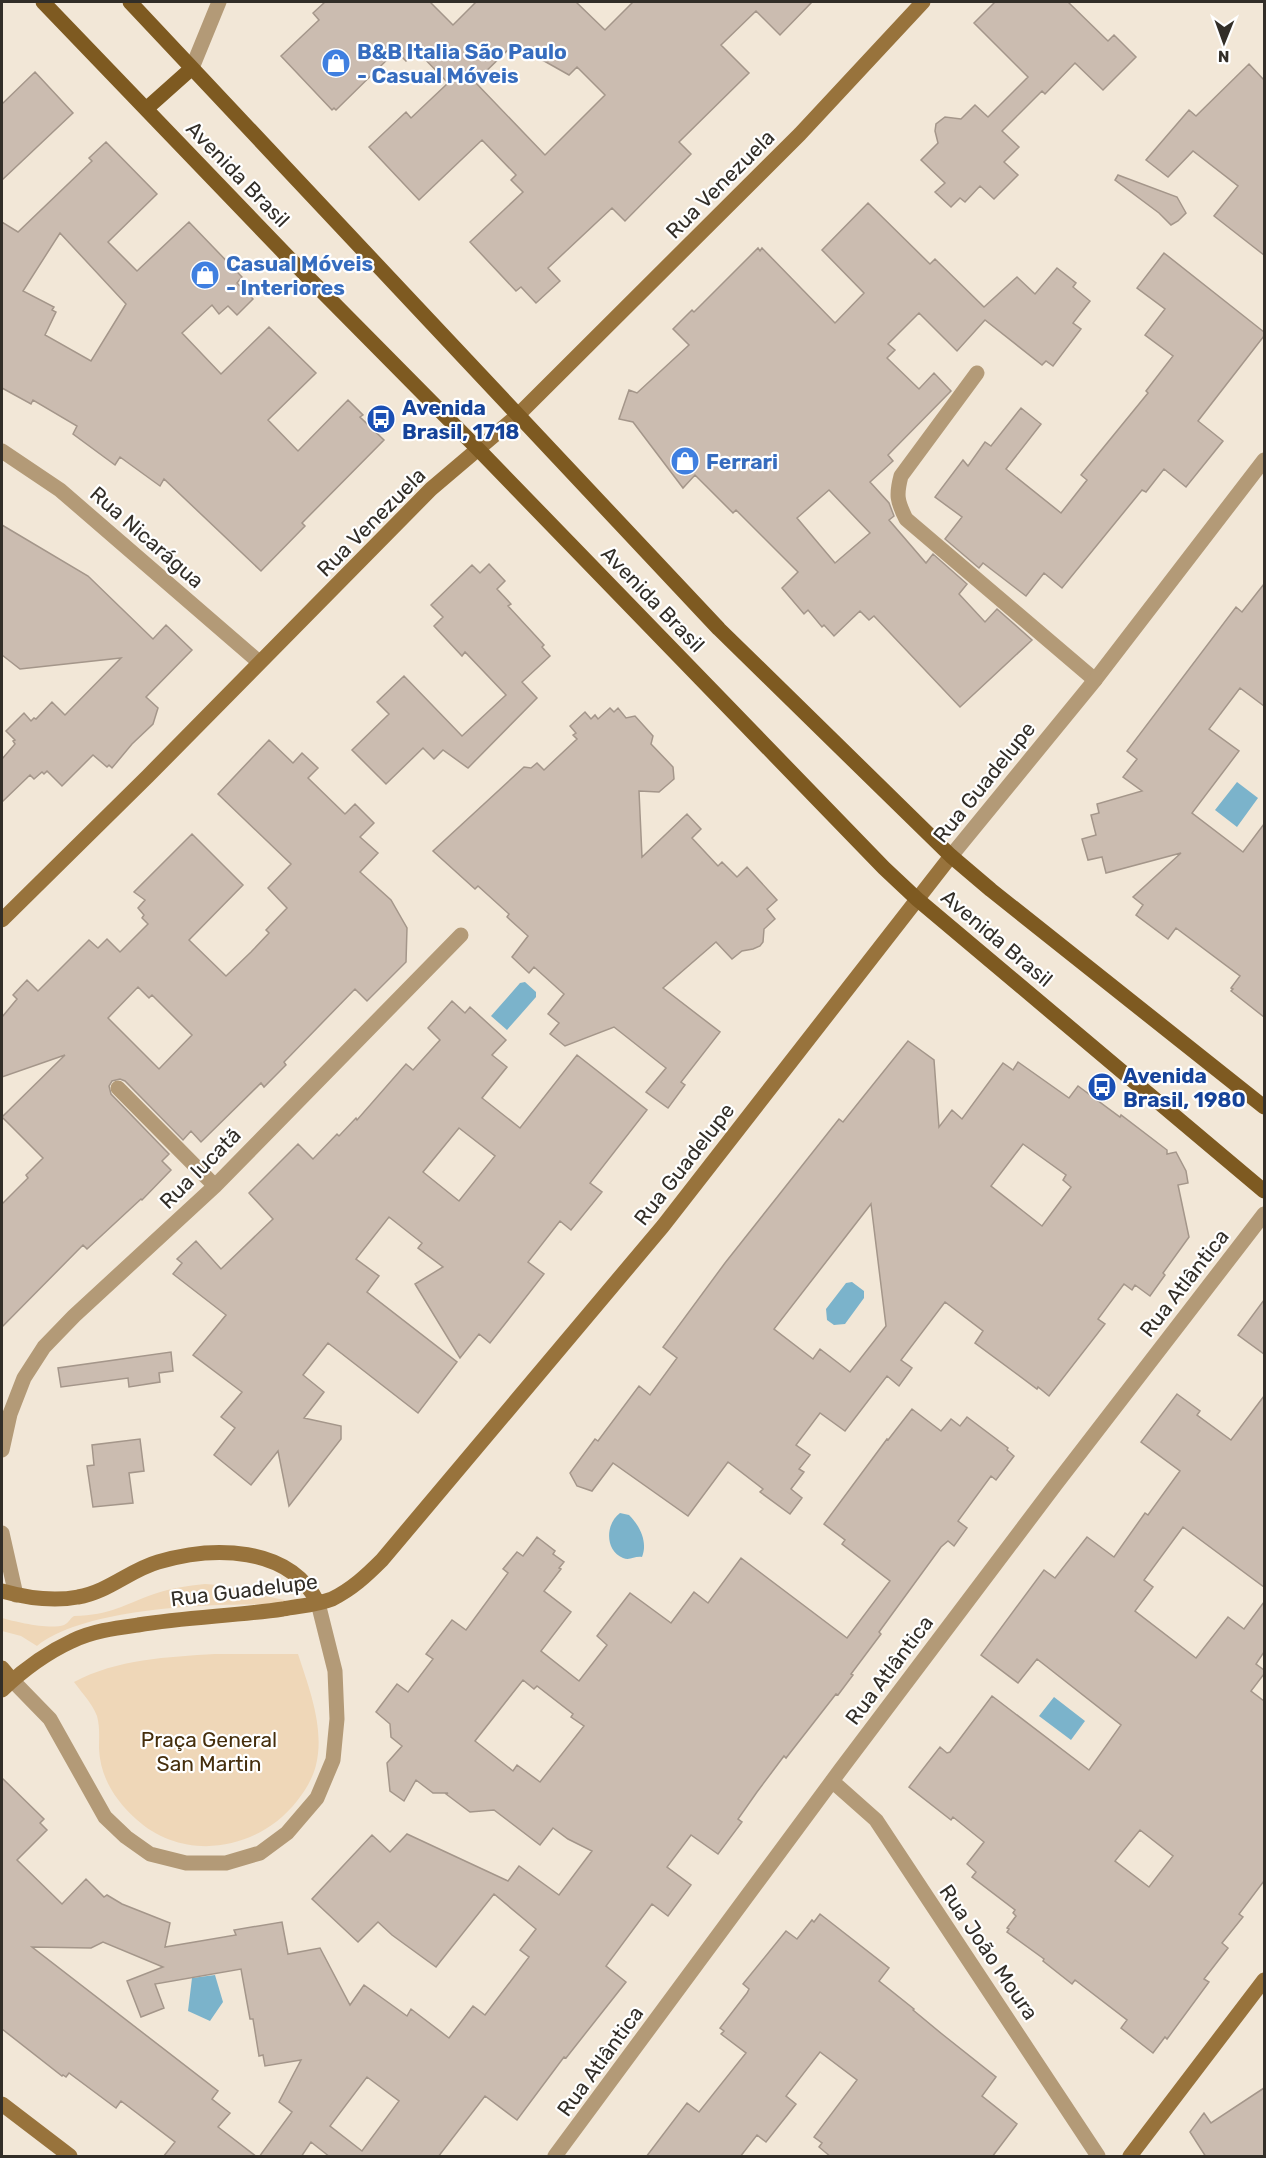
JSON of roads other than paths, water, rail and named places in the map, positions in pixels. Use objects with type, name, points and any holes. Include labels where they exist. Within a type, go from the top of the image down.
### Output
[{"type":"main road","name":"Avenida Brasil","points":[[43,2],[866,850],[917,899],[1264,1191]]},
{"type":"main road","name":"Avenida Brasil","points":[[130,2],[719,629],[951,856],[1264,1107]]},
{"type":"main road","points":[[146,109],[192,68]]},
{"type":"street","points":[[192,68],[219,2]]},
{"type":"street","name":"Rua Venezuela","points":[[2,920],[431,489],[517,416],[800,134],[923,2]]},
{"type":"street","points":[[977,373],[901,476],[897,490],[898,502],[906,519],[1095,680]]},
{"type":"street","name":"Rua Nicarágua","points":[[2,451],[60,490],[259,662]]},
{"type":"street","name":"Rua Guadelupe","points":[[7,1685],[42,1658],[73,1640],[109,1629],[159,1621],[247,1614],[318,1603],[329,1600],[355,1586],[382,1560],[663,1226],[951,856],[1095,680],[1264,460]]},
{"type":"street","name":"Rua Iucatã","points":[[2,1450],[10,1414],[24,1378],[45,1347],[74,1316],[215,1186],[461,935]]},
{"type":"street","points":[[118,1088],[215,1186]]},
{"type":"street","name":"Rua Atlântica","points":[[555,2157],[832,1781],[1056,1484],[1264,1214]]},
{"type":"street","points":[[2,1533],[9,1593],[52,1600],[80,1597],[104,1589],[156,1562],[195,1554],[231,1551],[266,1559],[292,1572],[312,1591],[318,1603],[335,1671],[337,1719],[333,1760],[317,1798],[287,1833],[260,1853],[225,1863],[186,1863],[150,1854],[126,1837],[105,1817],[50,1719],[7,1685],[2,1668]]},
{"type":"street","name":"Rua João Moura","points":[[832,1781],[876,1820],[1098,2157]]},
{"type":"street","points":[[1130,2157],[1264,1980]]},
{"type":"street","points":[[2,2103],[70,2157]]},
{"type":"water","points":[[1237,782],[1258,798],[1237,827],[1215,810]]},
{"type":"water","points":[[525,982],[536,992],[536,997],[507,1030],[491,1016],[520,983]]},
{"type":"water","points":[[852,1282],[864,1291],[864,1298],[845,1324],[834,1325],[827,1320],[826,1309],[846,1283]]},
{"type":"water","points":[[620,1513],[629,1515],[640,1529],[644,1546],[642,1557],[625,1559],[617,1555],[610,1544],[610,1530]]},
{"type":"water","points":[[1054,1697],[1085,1721],[1071,1740],[1039,1716]]},
{"type":"water","points":[[215,1975],[223,2002],[210,2021],[188,2011],[192,1978]]},
{"type":"place","name":"B&B Italia São Paulo - Casual Móveis","points":[[336,63]]},
{"type":"place","name":"Casual Móveis - Interiores","points":[[205,275]]},
{"type":"place","name":"Avenida Brasil, 1718","points":[[381,419]]},
{"type":"place","name":"Ferrari","points":[[685,461]]},
{"type":"place","name":"Avenida Brasil, 1980","points":[[1102,1087]]},
{"type":"park label","name":"Praça General San Martin","points":[[209,1751]]}]
